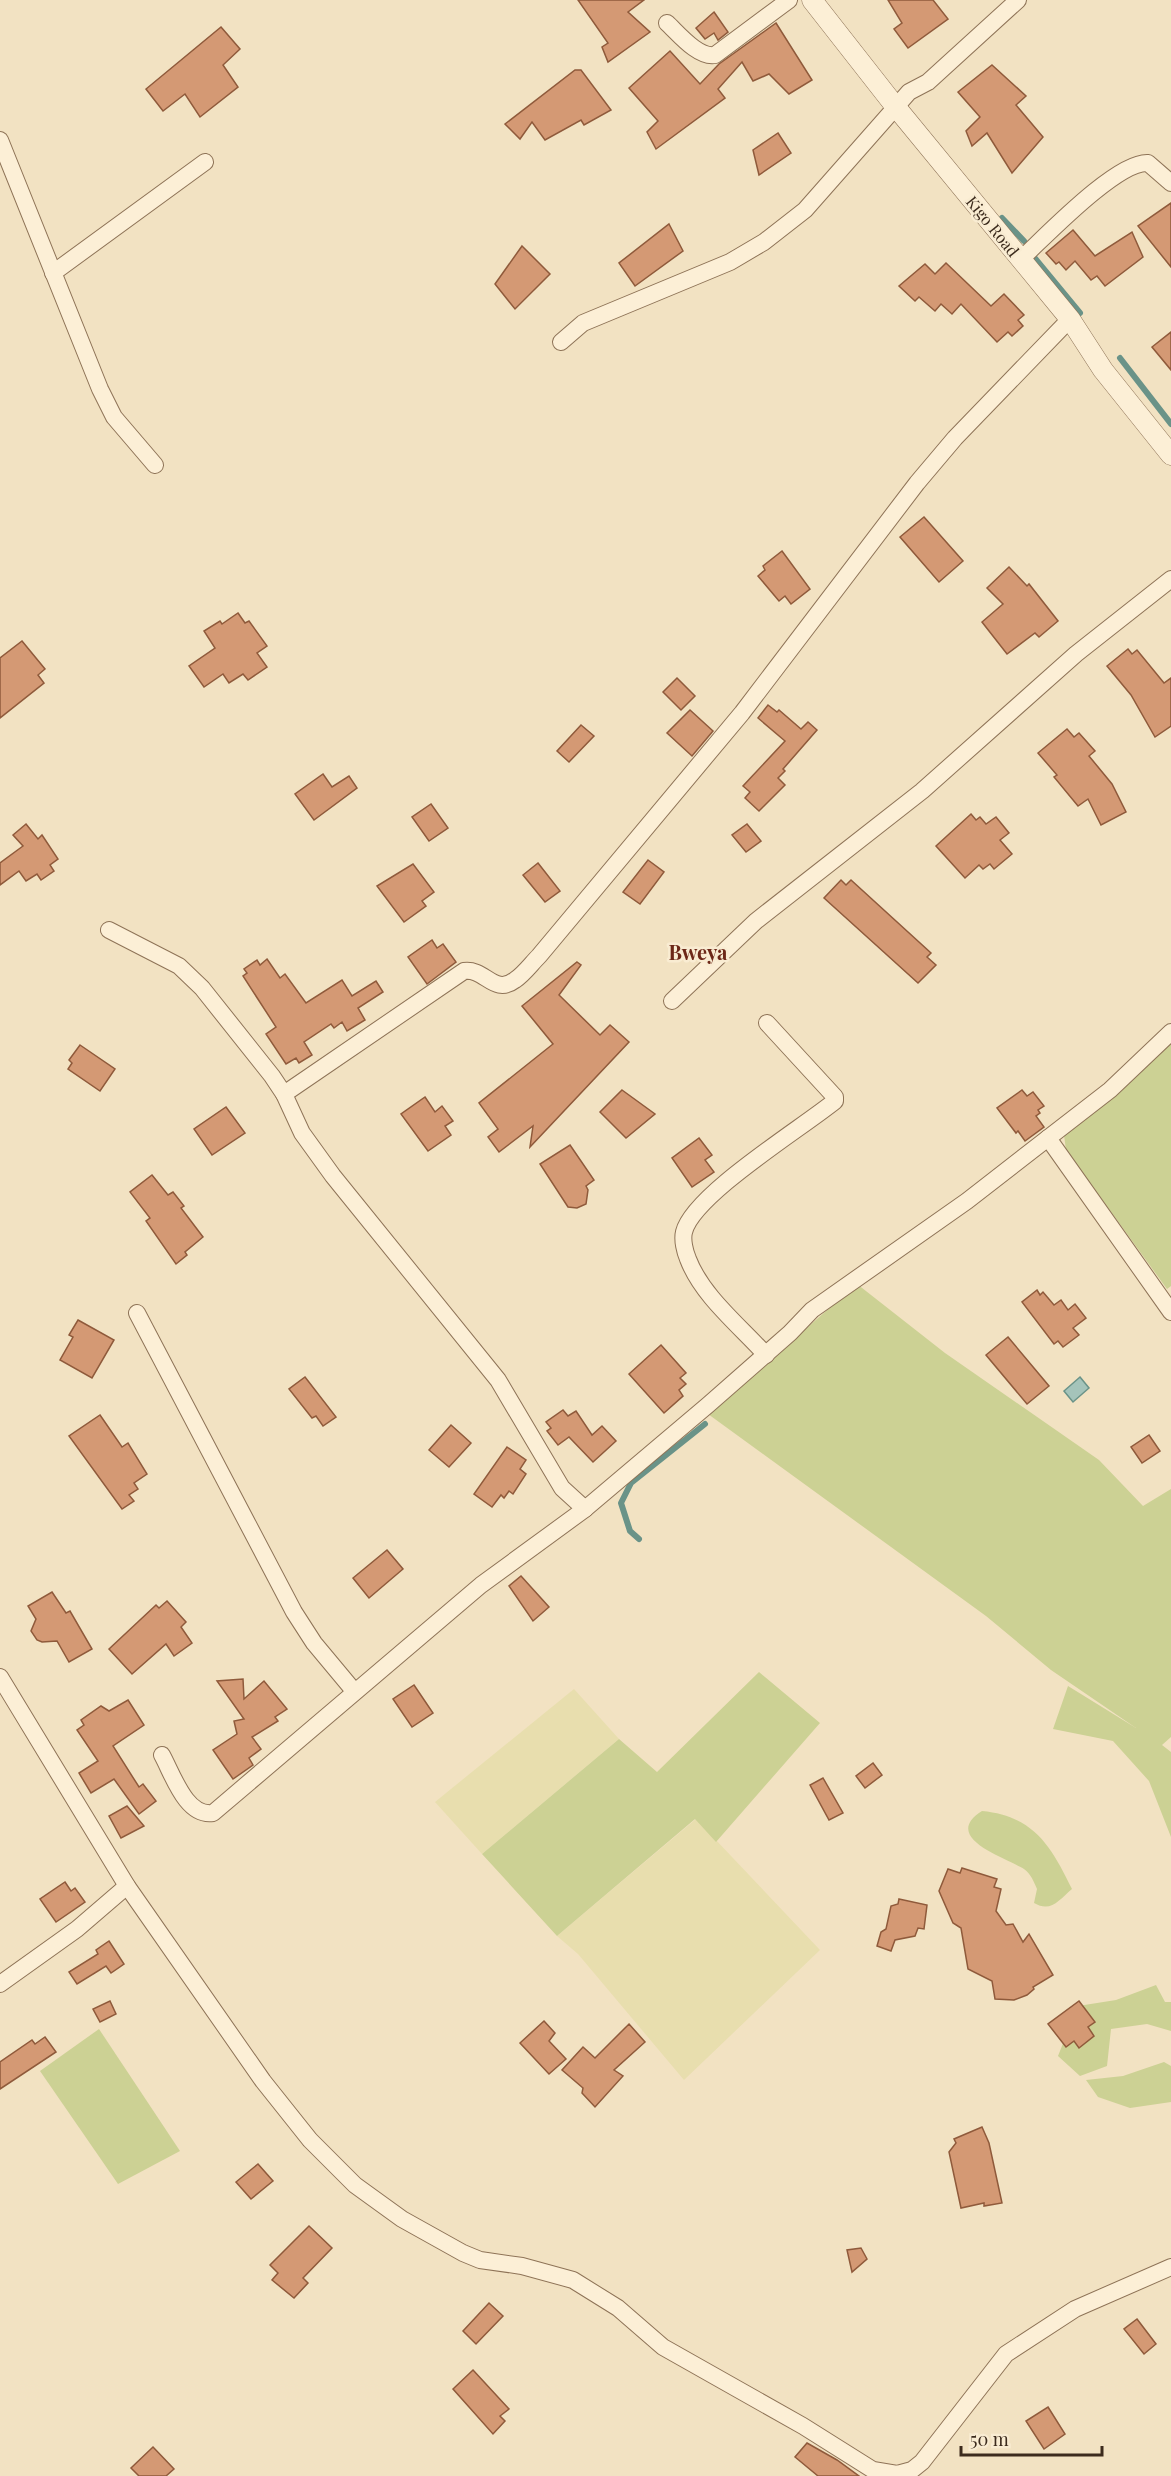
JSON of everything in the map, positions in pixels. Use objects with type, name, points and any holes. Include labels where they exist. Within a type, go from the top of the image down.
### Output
[{"type":"street","points":[[667,23],[699,50],[710,56],[715,55],[789,0]]},
{"type":"street","name":"Kigo Road","points":[[812,0],[895,106],[1070,319],[1103,370],[1171,455]]},
{"type":"street","points":[[561,342],[583,323],[730,262],[764,243],[805,210],[909,92],[928,82],[1018,0]]},
{"type":"street","points":[[0,140],[107,405],[114,417],[155,465]]},
{"type":"street","points":[[53,273],[205,162]]},
{"type":"street","points":[[1021,259],[1088,197],[1130,166],[1148,163],[1171,183]]},
{"type":"street","points":[[284,1094],[464,971],[477,971],[497,986],[504,986],[515,980],[539,956],[742,713],[916,483],[955,438],[1070,319]]},
{"type":"street","points":[[672,1001],[756,921],[922,790],[1076,654],[1171,579]]},
{"type":"street","points":[[110,930],[186,972],[242,1038],[284,1094],[290,1113],[320,1159],[374,1230],[480,1357],[512,1404],[562,1488],[585,1509]]},
{"type":"street","points":[[766,1355],[706,1289],[688,1262],[683,1233],[691,1218],[712,1193],[835,1101],[835,1097],[821,1080],[767,1023]]},
{"type":"street","points":[[162,1755],[193,1808],[206,1814],[213,1812],[481,1585],[585,1509],[766,1355],[812,1310],[955,1209],[1110,1090],[1171,1032]]},
{"type":"street","points":[[1048,1138],[1171,1312]]},
{"type":"street","points":[[137,1313],[294,1612],[314,1643],[354,1691]]},
{"type":"street","points":[[0,1677],[127,1886],[264,2081],[310,2140],[355,2186],[402,2219],[480,2260],[522,2266],[573,2280],[618,2308],[663,2347],[803,2426],[873,2470],[897,2474],[912,2470],[932,2450],[1006,2354],[1075,2309],[1171,2267]]},
{"type":"street","points":[[0,1984],[77,1929],[127,1886]]},
{"type":"shaded area","points":[[574,1689],[619,1739],[482,1854],[435,1802]]},
{"type":"shaded area","points":[[696,1819],[820,1950],[684,2080],[578,1954],[557,1936]]},
{"type":"green space","points":[[1171,1040],[1171,1286],[1167,1289],[1066,1150],[1064,1135]]},
{"type":"green space","points":[[857,1284],[945,1353],[1099,1460],[1143,1506],[1171,1489],[1171,1737],[1162,1745],[1171,1752],[1171,1837],[1149,1781],[1113,1741],[1053,1729],[1068,1686],[1136,1728],[1051,1670],[986,1616],[708,1414]]},
{"type":"green space","points":[[759,1672],[820,1723],[716,1842],[695,1819],[557,1936],[482,1854],[619,1739],[657,1772]]},
{"type":"green space","points":[[982,1811],[1015,1819],[1039,1836],[1056,1859],[1072,1889],[1050,1906],[1045,1907],[1034,1903],[1037,1889],[1026,1871],[972,1839],[968,1830],[971,1821]]},
{"type":"green space","points":[[1156,1985],[1165,2002],[1171,2002],[1171,2031],[1147,2024],[1111,2029],[1107,2066],[1080,2076],[1058,2056],[1078,2006],[1116,2000]]},
{"type":"green space","points":[[99,2029],[180,2151],[118,2184],[40,2071]]},
{"type":"green space","points":[[1164,2062],[1171,2066],[1171,2102],[1130,2108],[1098,2097],[1086,2080],[1123,2076]]},
{"type":"water","points":[[1080,1377],[1089,1388],[1073,1402],[1064,1391]]},
{"type":"building","points":[[578,0],[644,0],[628,12],[650,32],[608,62],[602,47],[608,43]]},
{"type":"building","points":[[888,0],[933,0],[948,19],[908,48],[894,29],[902,23]]},
{"type":"building","points":[[714,12],[728,32],[718,40],[714,33],[705,39],[696,28]]},
{"type":"building","points":[[776,23],[812,80],[789,94],[769,74],[753,81],[742,62],[718,89],[725,98],[656,149],[647,132],[658,121],[629,88],[670,51],[700,84],[719,64]]},
{"type":"building","points":[[221,27],[240,49],[223,65],[238,87],[200,117],[185,94],[163,111],[146,89]]},
{"type":"building","points":[[992,65],[1026,96],[1016,105],[1043,137],[1012,173],[987,133],[972,146],[966,131],[980,117],[958,92]]},
{"type":"building","points":[[575,70],[581,70],[611,110],[584,125],[581,120],[545,140],[532,122],[520,139],[505,124]]},
{"type":"building","points":[[778,133],[791,153],[759,175],[753,150]]},
{"type":"building","points":[[1171,203],[1171,267],[1138,226]]},
{"type":"building","points":[[669,224],[683,251],[635,286],[619,263]]},
{"type":"building","points":[[1073,230],[1095,256],[1132,232],[1143,257],[1105,286],[1097,276],[1091,280],[1075,261],[1066,270],[1059,262],[1056,264],[1046,253]]},
{"type":"building","points":[[522,246],[550,274],[515,309],[495,284]]},
{"type":"building","points":[[946,263],[991,306],[1004,294],[1024,315],[1018,320],[1023,326],[1012,336],[1008,332],[997,342],[961,304],[952,314],[941,304],[935,311],[919,297],[915,301],[899,286],[925,264],[935,274]]},
{"type":"building","points":[[1171,332],[1171,370],[1152,347]]},
{"type":"building","points":[[924,517],[963,561],[939,582],[900,537]]},
{"type":"building","points":[[782,551],[810,589],[791,604],[785,596],[779,601],[758,576],[765,570],[763,566]]},
{"type":"building","points":[[1009,567],[1027,586],[1029,584],[1058,621],[1039,637],[1035,633],[1007,654],[982,622],[1003,604],[987,588]]},
{"type":"building","points":[[238,613],[245,623],[249,621],[267,646],[257,653],[267,667],[248,680],[243,674],[229,683],[223,674],[204,687],[189,666],[215,648],[204,631],[220,621],[222,624]]},
{"type":"building","points":[[22,641],[45,669],[38,675],[44,683],[0,718],[0,658]]},
{"type":"building","points":[[1128,649],[1132,654],[1137,650],[1164,683],[1171,678],[1171,726],[1155,737],[1131,695],[1107,666]]},
{"type":"building","points":[[677,678],[695,696],[681,710],[663,692]]},
{"type":"building","points":[[768,705],[777,712],[779,710],[801,729],[808,722],[817,730],[783,769],[785,771],[778,778],[785,785],[759,811],[745,798],[750,792],[743,786],[785,741],[758,718]]},
{"type":"building","points":[[690,710],[713,731],[692,756],[667,733]]},
{"type":"building","points":[[581,725],[594,736],[569,762],[557,751]]},
{"type":"building","points":[[1067,729],[1074,737],[1079,733],[1095,751],[1089,756],[1112,784],[1126,812],[1101,825],[1088,799],[1078,806],[1054,777],[1057,775],[1038,753]]},
{"type":"building","points":[[323,774],[332,787],[349,776],[357,788],[314,820],[295,794]]},
{"type":"building","points":[[431,804],[448,828],[429,841],[412,817]]},
{"type":"building","points":[[971,814],[976,820],[980,817],[986,824],[996,817],[1009,833],[1000,840],[1012,854],[994,869],[990,864],[983,869],[979,865],[965,878],[936,846]]},
{"type":"building","points":[[26,824],[38,839],[42,835],[58,859],[50,865],[54,871],[41,880],[37,874],[26,881],[19,871],[0,885],[0,863],[23,846],[13,835]]},
{"type":"building","points":[[747,824],[761,841],[746,852],[732,835]]},
{"type":"building","points":[[648,860],[664,872],[640,904],[623,892]]},
{"type":"building","points":[[538,863],[560,891],[545,902],[523,875]]},
{"type":"building","points":[[413,864],[434,892],[422,901],[426,906],[404,922],[377,886]]},
{"type":"building","points":[[841,880],[846,885],[851,880],[931,953],[927,957],[936,965],[918,983],[824,898]]},
{"type":"building","points":[[432,940],[437,948],[443,944],[456,962],[427,984],[408,957]]},
{"type":"building","points":[[267,959],[280,978],[285,974],[306,1003],[342,980],[352,996],[376,981],[383,992],[358,1008],[365,1020],[347,1031],[342,1022],[334,1028],[331,1024],[304,1042],[312,1055],[299,1063],[296,1058],[286,1064],[266,1034],[276,1027],[243,976],[247,973],[244,969],[257,960],[260,965]]},
{"type":"building","points":[[577,962],[581,965],[559,995],[600,1035],[610,1025],[629,1042],[530,1147],[533,1126],[499,1152],[488,1137],[498,1129],[479,1103],[553,1044],[522,1006]]},
{"type":"building","points":[[80,1045],[115,1069],[100,1091],[68,1069],[72,1063],[69,1060]]},
{"type":"building","points":[[622,1090],[655,1114],[626,1138],[600,1112]]},
{"type":"building","points":[[1022,1090],[1027,1096],[1033,1092],[1044,1106],[1038,1110],[1040,1113],[1036,1116],[1044,1127],[1025,1141],[997,1108]]},
{"type":"building","points":[[425,1097],[435,1112],[442,1106],[453,1121],[445,1126],[451,1135],[428,1151],[401,1114]]},
{"type":"building","points":[[226,1107],[245,1133],[212,1155],[194,1129]]},
{"type":"building","points":[[699,1138],[712,1155],[705,1160],[714,1172],[692,1187],[672,1158]]},
{"type":"building","points":[[570,1145],[594,1180],[586,1186],[588,1190],[586,1204],[577,1208],[568,1207],[540,1164]]},
{"type":"building","points":[[152,1175],[168,1195],[173,1192],[184,1206],[181,1208],[203,1237],[185,1252],[187,1255],[176,1264],[146,1221],[150,1218],[130,1192]]},
{"type":"building","points":[[1037,1290],[1040,1295],[1043,1292],[1054,1305],[1061,1300],[1068,1310],[1075,1304],[1086,1318],[1073,1328],[1079,1335],[1063,1347],[1058,1341],[1054,1344],[1022,1302]]},
{"type":"building","points":[[78,1320],[114,1340],[92,1378],[60,1360],[73,1337],[69,1335]]},
{"type":"building","points":[[1008,1337],[1049,1386],[1027,1404],[986,1355]]},
{"type":"building","points":[[661,1345],[686,1373],[680,1378],[686,1384],[679,1390],[683,1396],[664,1413],[629,1374]]},
{"type":"building","points":[[305,1377],[336,1417],[323,1426],[316,1416],[312,1418],[289,1389]]},
{"type":"building","points":[[563,1410],[568,1416],[576,1411],[592,1435],[602,1426],[616,1441],[593,1462],[569,1437],[558,1445],[547,1431],[551,1428],[546,1422]]},
{"type":"building","points":[[100,1415],[122,1447],[128,1443],[147,1474],[134,1483],[138,1489],[129,1495],[134,1501],[122,1509],[69,1436]]},
{"type":"building","points":[[451,1425],[471,1443],[449,1467],[429,1450]]},
{"type":"building","points":[[1149,1435],[1160,1451],[1142,1463],[1131,1447]]},
{"type":"building","points":[[507,1447],[526,1460],[520,1469],[526,1474],[513,1494],[509,1491],[504,1498],[501,1495],[492,1507],[474,1494]]},
{"type":"building","points":[[387,1550],[403,1569],[369,1598],[353,1578]]},
{"type":"building","points":[[521,1576],[549,1607],[533,1621],[509,1586]]},
{"type":"building","points":[[52,1592],[66,1613],[70,1611],[92,1649],[69,1662],[57,1641],[42,1642],[37,1640],[31,1631],[36,1619],[28,1606]]},
{"type":"building","points":[[167,1601],[186,1622],[181,1627],[192,1643],[174,1656],[166,1644],[132,1674],[109,1649],[156,1605],[159,1608]]},
{"type":"building","points":[[243,1679],[244,1699],[264,1681],[287,1709],[275,1717],[278,1721],[252,1737],[261,1749],[249,1758],[253,1765],[233,1779],[213,1750],[237,1734],[234,1721],[244,1719],[217,1681]]},
{"type":"building","points":[[414,1685],[433,1713],[412,1727],[393,1699]]},
{"type":"building","points":[[128,1700],[144,1725],[113,1746],[139,1787],[143,1784],[156,1801],[139,1814],[114,1779],[91,1793],[79,1773],[98,1761],[77,1730],[84,1725],[81,1720],[101,1706],[109,1711]]},
{"type":"building","points":[[873,1763],[882,1775],[865,1788],[856,1776]]},
{"type":"building","points":[[823,1778],[843,1813],[829,1820],[810,1785]]},
{"type":"building","points":[[127,1806],[144,1826],[121,1838],[109,1816]]},
{"type":"building","points":[[962,1868],[997,1879],[994,1887],[1001,1889],[996,1911],[1006,1925],[1013,1924],[1023,1942],[1029,1934],[1053,1975],[1033,1987],[1034,1989],[1027,1995],[1014,2000],[995,1999],[992,1981],[968,1969],[961,1928],[953,1923],[939,1891],[948,1869],[960,1873]]},
{"type":"building","points":[[65,1882],[71,1891],[75,1888],[85,1902],[56,1922],[40,1899]]},
{"type":"building","points":[[899,1899],[927,1905],[924,1929],[918,1928],[915,1936],[895,1940],[891,1951],[877,1946],[881,1932],[886,1929],[891,1906],[898,1904]]},
{"type":"building","points":[[109,1941],[124,1964],[111,1973],[106,1966],[77,1984],[69,1972],[98,1954],[96,1950]]},
{"type":"building","points":[[110,2001],[116,2014],[100,2022],[93,2009]]},
{"type":"building","points":[[1079,2001],[1095,2022],[1088,2027],[1094,2036],[1079,2048],[1074,2041],[1066,2047],[1048,2024]]},
{"type":"building","points":[[544,2021],[555,2033],[549,2041],[566,2059],[549,2074],[520,2043]]},
{"type":"building","points":[[629,2024],[645,2042],[614,2070],[623,2076],[595,2107],[582,2093],[583,2088],[562,2070],[583,2047],[595,2058]]},
{"type":"building","points":[[45,2037],[56,2052],[0,2089],[0,2062],[32,2040],[35,2044]]},
{"type":"building","points":[[982,2127],[989,2143],[1002,2203],[984,2206],[984,2203],[961,2208],[949,2152],[956,2143],[954,2139]]},
{"type":"building","points":[[258,2164],[273,2181],[251,2199],[236,2182]]},
{"type":"building","points":[[309,2226],[332,2248],[303,2278],[308,2283],[294,2298],[272,2280],[278,2273],[270,2265]]},
{"type":"building","points":[[861,2248],[867,2259],[852,2272],[847,2250]]},
{"type":"building","points":[[489,2303],[503,2316],[476,2344],[463,2331]]},
{"type":"building","points":[[1137,2319],[1156,2344],[1144,2354],[1124,2329]]},
{"type":"building","points":[[473,2370],[509,2409],[500,2416],[505,2421],[493,2434],[453,2389]]},
{"type":"building","points":[[1048,2407],[1065,2434],[1044,2449],[1026,2421]]},
{"type":"building","points":[[807,2443],[859,2476],[818,2476],[795,2457]]},
{"type":"building","points":[[153,2447],[174,2469],[166,2476],[139,2476],[131,2468]]},
{"type":"waterway","points":[[1002,218],[1024,241]]},
{"type":"waterway","points":[[1033,256],[1080,313]]},
{"type":"waterway","points":[[1120,358],[1171,424]]},
{"type":"waterway","points":[[639,1539],[630,1531],[621,1503],[631,1483],[705,1424]]},
{"type":"district","name":"Bweya","points":[[698,951]]}]
